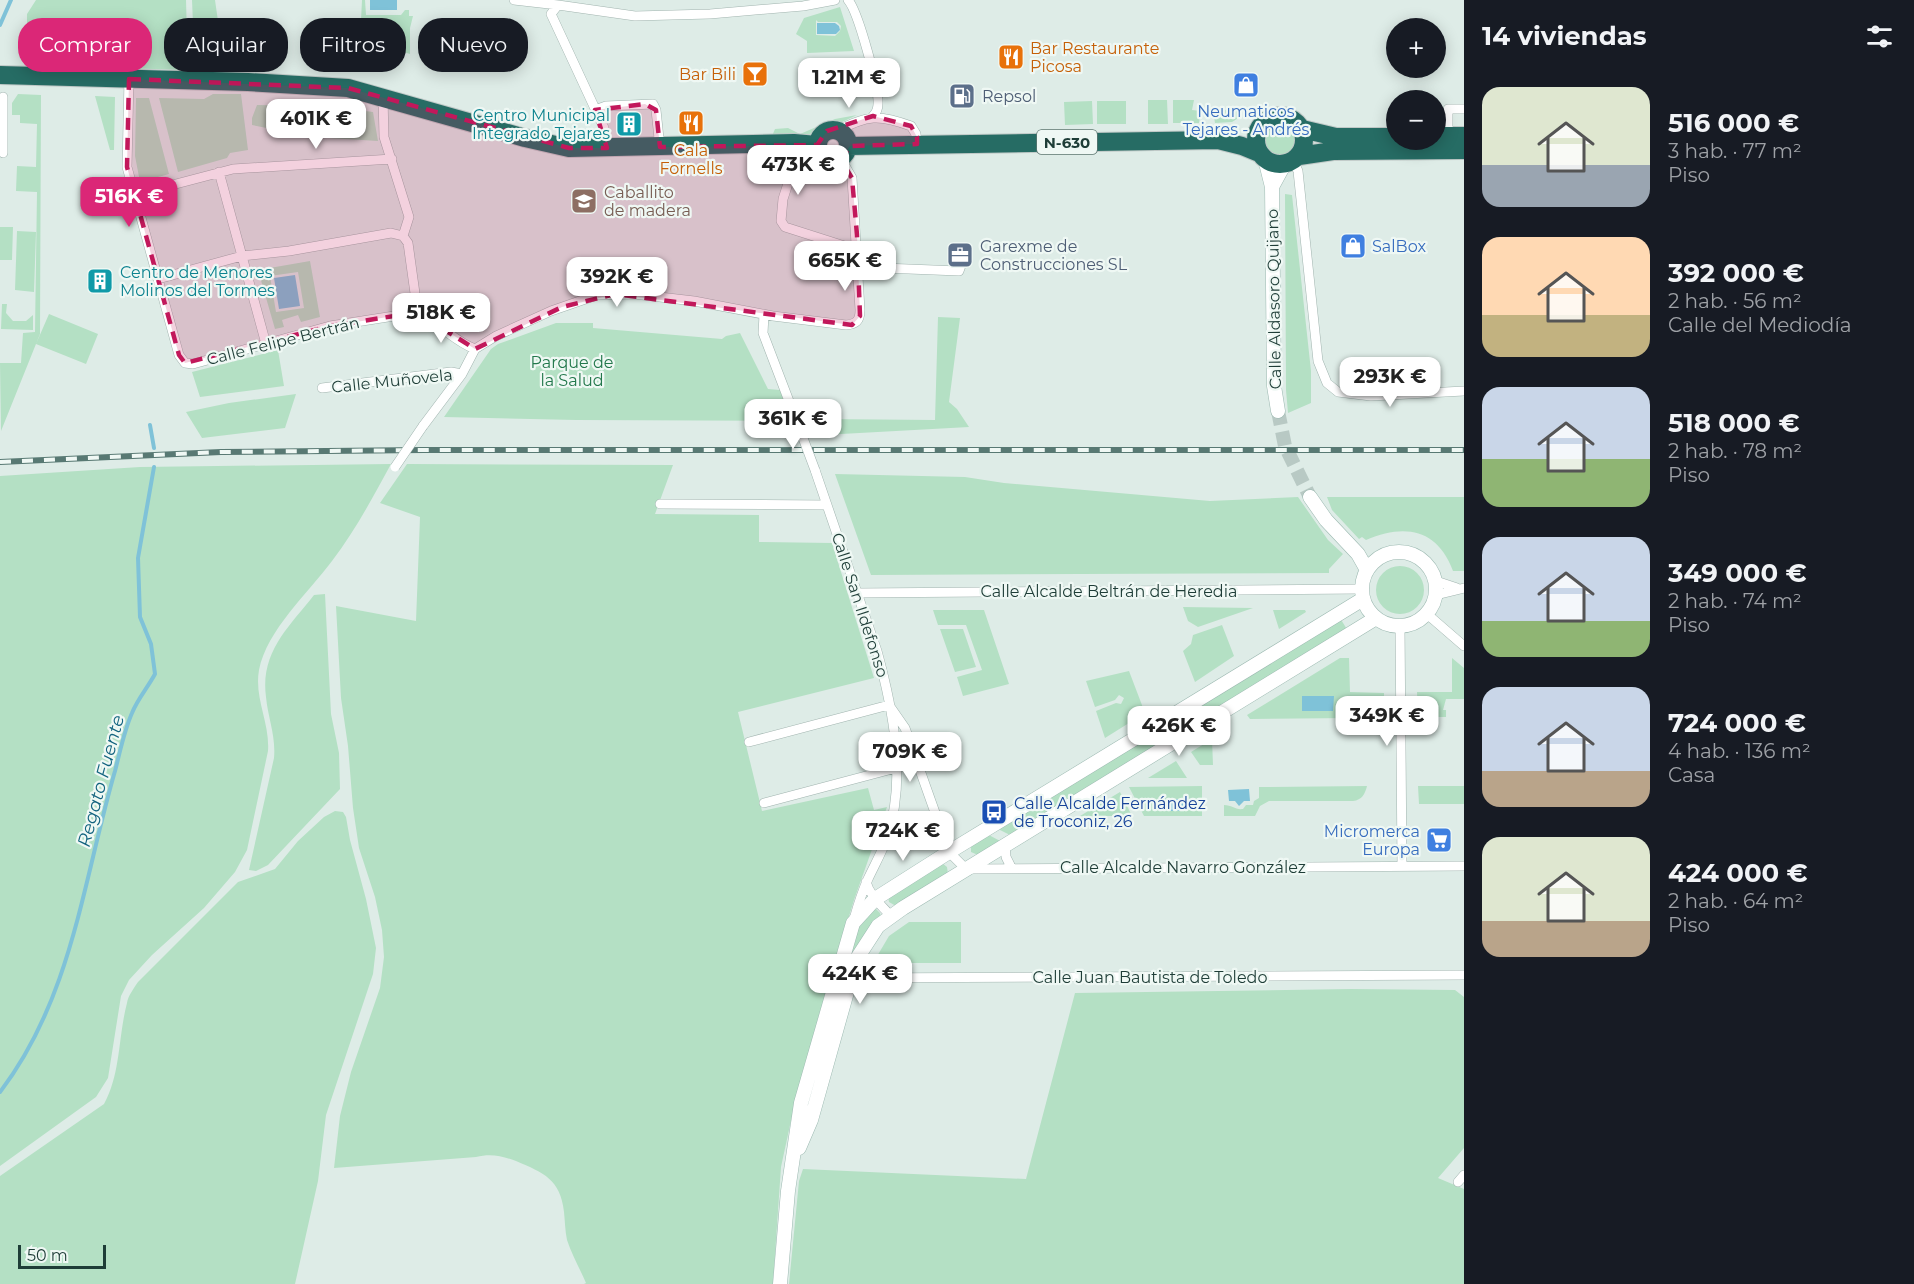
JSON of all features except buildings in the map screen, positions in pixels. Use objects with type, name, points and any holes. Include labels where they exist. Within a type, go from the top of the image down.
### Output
[{"type":"highway","name":"N-630","points":[[6,86],[129,79],[324,85],[348,88],[383,97],[558,147],[794,143],[831,161],[844,152],[917,144],[1218,140],[1242,146],[1262,156],[1270,163],[1292,161],[1333,151],[1464,150]]},
{"type":"highway","name":"N-630","points":[[1218,140],[1274,117],[1287,117],[1302,129],[1336,137],[1386,137]]},
{"type":"highway","points":[[1262,156],[1256,141],[1259,128],[1263,123]]},
{"type":"highway","points":[[1292,161],[1305,143],[1302,129]]},
{"type":"highway","points":[[815,155],[823,134],[827,131],[837,131],[845,137],[844,152]]},
{"type":"main road","name":"Calle Aldasoro Quijano","points":[[1262,156],[1272,187],[1274,386],[1278,411]]},
{"type":"main road","name":"Calle Aldasoro Quijano","points":[[1272,187],[1292,161]]},
{"type":"main road","points":[[1310,497],[1326,520],[1371,565]]},
{"type":"main road","points":[[1406,552],[1426,562],[1432,571],[1436,588],[1427,614],[1419,621],[1400,627],[1383,623],[1376,618],[1368,610],[1362,594],[1371,565],[1385,554],[1406,552]]},
{"type":"main road","points":[[780,1284],[801,1103],[853,923],[875,899],[1362,594]]},
{"type":"main road","points":[[792,1166],[811,1120],[856,960],[878,926],[890,915],[1376,618]]},
{"type":"street","points":[[514,0],[635,16],[710,14],[803,6],[835,0]]},
{"type":"street","points":[[837,131],[853,122],[873,116],[879,104],[877,89],[855,13],[848,0]]},
{"type":"street","points":[[556,7],[551,14],[604,128],[607,147]]},
{"type":"street","points":[[129,79],[127,167],[158,279],[242,256],[391,233],[403,236],[408,243],[418,315],[432,321],[466,346],[475,349],[496,336],[562,306],[597,296],[634,294],[694,301],[764,315],[852,325],[859,320],[858,267],[852,178],[844,152]]},
{"type":"street","points":[[3,153],[6,86]]},
{"type":"street","points":[[383,97],[384,137],[409,217],[403,236]]},
{"type":"street","points":[[596,110],[606,106],[653,104],[656,110],[660,147]]},
{"type":"street","points":[[1449,136],[1448,109],[1464,109]]},
{"type":"street","points":[[873,116],[911,126],[916,134],[917,144]]},
{"type":"street","points":[[815,155],[796,168],[790,176],[783,199],[780,221],[785,226],[857,250]]},
{"type":"street","points":[[134,195],[219,172],[392,159]]},
{"type":"street","points":[[1292,161],[1298,171],[1318,362],[1327,383],[1338,392],[1371,396],[1464,391]]},
{"type":"street","points":[[219,172],[266,344]]},
{"type":"street","points":[[858,267],[960,271],[963,260]]},
{"type":"street","name":"Calle Felipe Bertrán","points":[[158,279],[179,355],[185,363],[193,364],[330,326],[407,314],[418,315]]},
{"type":"street","name":"Calle San Ildefonso","points":[[764,315],[763,333],[815,470],[877,651],[889,705],[896,768],[896,798],[886,840],[866,882],[853,923]]},
{"type":"street","name":"Calle Muñovela","points":[[395,467],[462,374],[475,349]]},
{"type":"street","name":"Calle Muñovela","points":[[322,388],[451,372],[462,374]]},
{"type":"street","points":[[660,504],[827,505]]},
{"type":"street","points":[[1436,588],[1461,588]]},
{"type":"street","name":"Calle Alcalde Beltrán de Heredia","points":[[857,593],[1362,594]]},
{"type":"street","points":[[1427,614],[1464,646]]},
{"type":"street","points":[[1400,627],[1402,867]]},
{"type":"street","points":[[749,742],[889,705]]},
{"type":"street","name":"Calle San Ildefonso","points":[[889,705],[905,728],[949,852],[966,869]]},
{"type":"street","points":[[764,803],[896,768]]},
{"type":"street","points":[[1005,845],[1006,857],[1011,867]]},
{"type":"street","name":"Calle Alcalde Navarro González","points":[[966,869],[1464,866]]},
{"type":"street","points":[[866,882],[875,899],[890,915]]},
{"type":"street","name":"Calle Juan Bautista de Toledo","points":[[836,977],[851,979],[1464,975]]},
{"type":"highlighted area","points":[[129,79],[348,88],[569,148],[607,148],[595,110],[645,104],[656,110],[660,147],[817,145],[827,131],[873,116],[911,126],[917,137],[917,144],[850,146],[841,160],[852,178],[857,235],[860,316],[852,325],[615,294],[562,307],[475,349],[426,318],[407,314],[330,326],[185,363],[179,355],[127,167]]},
{"type":"green space","points":[[36,0],[186,0],[187,18],[164,18],[164,69],[152,69],[152,18],[27,18]]},
{"type":"green space","points":[[192,0],[215,0],[218,18],[193,18]]},
{"type":"green space","points":[[362,0],[365,0],[366,15],[401,15],[405,10],[409,10],[409,16],[413,16],[410,28],[410,54],[406,53],[406,18],[361,18]]},
{"type":"green space","points":[[840,7],[854,51],[807,53],[807,41],[796,34],[804,18]],"holes":[[[816,20],[818,22],[837,22],[841,26],[840,31],[835,36],[816,35]]]},
{"type":"green space","points":[[18,94],[41,95],[40,334],[1,431],[0,363],[21,363],[23,333],[35,332],[37,192],[16,191],[17,166],[36,167],[37,124],[20,123],[20,115],[12,115],[12,103]]},
{"type":"green space","points":[[213,94],[241,94],[248,150],[230,153],[227,158],[178,172],[159,98],[204,99]]},
{"type":"green space","points":[[95,96],[115,97],[114,150],[110,150]]},
{"type":"green space","points":[[136,98],[149,98],[169,174],[140,182],[135,156]]},
{"type":"green space","points":[[1148,100],[1167,100],[1168,124],[1148,124]]},
{"type":"green space","points":[[1173,100],[1194,100],[1192,110],[1201,111],[1199,123],[1173,123]]},
{"type":"green space","points":[[1092,101],[1093,124],[1065,125],[1064,102]]},
{"type":"green space","points":[[1097,101],[1126,101],[1126,124],[1097,124]]},
{"type":"green space","points":[[257,105],[329,106],[373,112],[378,141],[312,137],[252,125]]},
{"type":"green space","points":[[1213,110],[1240,110],[1240,117],[1232,122],[1215,123]]},
{"type":"green space","points":[[857,115],[840,123],[826,123],[807,135],[772,136],[775,129],[788,128],[800,134],[835,119]]},
{"type":"green space","points":[[1280,124],[1291,129],[1296,140],[1291,151],[1280,156],[1269,151],[1264,140],[1269,129]]},
{"type":"green space","points":[[1285,194],[1292,195],[1311,371],[1311,403],[1288,413],[1286,390]]},
{"type":"green space","points":[[0,227],[13,227],[12,260],[0,260]]},
{"type":"green space","points":[[17,231],[36,232],[34,292],[15,290]]},
{"type":"green space","points":[[310,261],[320,317],[301,322],[298,315],[282,320],[284,327],[275,329],[258,270]],"holes":[[[298,272],[304,308],[276,312],[270,276]]]},
{"type":"green space","points":[[2,304],[7,304],[6,313],[13,321],[26,321],[33,315],[33,330],[1,329]]},
{"type":"green space","points":[[49,314],[98,334],[86,364],[36,344]]},
{"type":"green space","points":[[938,317],[960,318],[949,402],[957,409],[969,427],[823,435],[818,423],[822,419],[935,420]]},
{"type":"green space","name":"Parque de la Salud","points":[[556,323],[593,323],[593,328],[722,339],[740,333],[768,389],[780,390],[791,421],[444,417],[491,349],[498,344]]},
{"type":"green space","points":[[278,350],[284,386],[200,397],[192,372]]},
{"type":"green space","points":[[296,394],[285,428],[202,438],[186,412],[229,403]]},
{"type":"green space","points":[[391,464],[348,538],[279,626],[263,655],[258,680],[267,730],[268,751],[247,850],[235,872],[204,908],[152,955],[129,980],[121,996],[108,1078],[96,1097],[0,1166],[0,476],[140,467]]},
{"type":"green space","points":[[407,464],[673,465],[655,514],[759,515],[759,542],[832,543],[874,678],[738,712],[762,811],[868,788],[874,810],[887,807],[854,900],[795,1102],[781,1167],[773,1284],[584,1284],[586,1283],[567,1240],[559,1192],[549,1179],[535,1169],[506,1158],[487,1155],[334,1168],[340,1116],[351,1072],[380,988],[384,957],[382,930],[375,897],[359,848],[353,808],[341,698],[336,606],[416,621],[420,517],[380,503]]},
{"type":"green space","points":[[835,474],[965,477],[1004,483],[1210,501],[1298,497],[1328,540],[1343,554],[1329,569],[1329,573],[871,575]]},
{"type":"green space","points":[[1327,497],[1464,497],[1464,571],[1453,571],[1438,546],[1418,533],[1393,532],[1366,540],[1362,537],[1359,539],[1332,510]]},
{"type":"green space","points":[[1395,566],[1405,566],[1420,576],[1424,590],[1420,604],[1414,610],[1405,614],[1395,614],[1380,604],[1376,595],[1376,585],[1386,570]]},
{"type":"green space","points":[[325,594],[331,714],[339,753],[340,789],[268,865],[256,871],[249,870],[274,758],[274,742],[266,697],[267,667],[286,629],[314,595]]},
{"type":"green space","points":[[1183,607],[1253,608],[1198,627],[1188,621]]},
{"type":"green space","points":[[933,610],[984,610],[1009,684],[963,696],[957,677],[982,670],[966,625],[938,625]]},
{"type":"green space","points":[[1273,610],[1305,610],[1306,612],[1279,629]]},
{"type":"green space","points":[[1340,618],[1348,631],[1179,734],[1171,721]]},
{"type":"green space","points":[[1222,625],[1234,656],[1195,682],[1183,651],[1191,644],[1193,635]]},
{"type":"green space","points":[[940,629],[963,629],[976,667],[955,672]]},
{"type":"green space","points":[[1340,658],[1349,658],[1350,692],[1384,693],[1384,710],[1352,710],[1351,718],[1250,719],[1247,715]]},
{"type":"green space","points":[[1452,658],[1464,668],[1464,699],[1446,699],[1443,710],[1446,710],[1446,717],[1418,717],[1417,692],[1452,692]]},
{"type":"green space","points":[[1129,671],[1145,713],[1105,738],[1096,711],[1116,703],[1121,704],[1124,698],[1119,695],[1115,700],[1095,707],[1086,681]]},
{"type":"green space","points":[[1159,729],[1167,742],[1012,836],[996,828]]},
{"type":"green space","points":[[1212,739],[1213,765],[1200,765],[1191,752]]},
{"type":"green space","points":[[1176,761],[1187,778],[1148,778]]},
{"type":"green space","points":[[1202,786],[1202,816],[1144,816],[1129,787]]},
{"type":"green space","points":[[1367,786],[1363,796],[1353,801],[1269,801],[1260,806],[1255,816],[1224,816],[1224,805],[1243,809],[1246,805],[1253,805],[1254,801],[1259,798],[1259,787]]},
{"type":"green space","points":[[1418,786],[1464,786],[1464,804],[1419,804]]},
{"type":"green space","points":[[1120,792],[1132,816],[1080,816]]},
{"type":"green space","points":[[335,811],[343,812],[346,817],[376,948],[373,974],[326,1115],[318,1181],[295,1284],[0,1284],[0,1176],[104,1104],[114,1080],[128,1000],[138,982],[238,882],[275,869],[298,841],[324,817]]},
{"type":"green space","points":[[987,834],[1002,842],[978,855],[971,852],[971,845]]},
{"type":"green space","points":[[942,863],[947,867],[948,874],[896,906],[889,902],[888,896]]},
{"type":"green space","points":[[876,909],[881,917],[853,954],[851,953],[857,930]]},
{"type":"green space","points":[[909,922],[961,922],[961,963],[873,963],[889,936]]},
{"type":"green space","points":[[1351,989],[1455,990],[1464,997],[1464,1148],[1438,1178],[1464,1189],[1464,1284],[789,1284],[799,1181],[803,1169],[1026,1179],[1075,993]]},
{"type":"water","points":[[370,0],[397,0],[397,10],[370,10]]},
{"type":"water","points":[[817,23],[835,23],[840,30],[836,34],[817,34]]},
{"type":"water","points":[[295,275],[300,306],[279,309],[274,278]]},
{"type":"water","points":[[1302,696],[1334,696],[1333,711],[1302,711]]},
{"type":"water","points":[[1249,789],[1250,801],[1244,801],[1239,806],[1235,801],[1229,801],[1228,790]]},
{"type":"water","points":[[1165,799],[1187,799],[1187,811],[1165,811]]},
{"type":"waterway","points":[[0,25],[11,0]]},
{"type":"waterway","name":"Regato Fuente","points":[[150,425],[154,448]]},
{"type":"waterway","name":"Regato Fuente","points":[[0,1092],[24,1056],[44,1018],[60,978],[84,896],[127,727],[137,703],[155,674],[151,644],[140,617],[138,558],[154,467]]},
{"type":"tunnel","points":[[1278,411],[1285,446],[1310,497]]},
{"type":"railway","points":[[0,462],[221,452],[423,450],[1464,450]]},
{"type":"place","name":"Bar Restaurante Picosa","points":[[1011,57]]},
{"type":"place","name":"Bar Bili","points":[[755,74]]},
{"type":"place","name":"Neumaticos Tejares - Andrés","points":[[1246,85]]},
{"type":"place","name":"Repsol","points":[[962,96]]},
{"type":"place","name":"Cala Fornells","points":[[691,123]]},
{"type":"place","name":"Centro Municipal Integrado Tejares","points":[[629,124]]},
{"type":"place","name":"Caballito de madera","points":[[584,201]]},
{"type":"place","name":"SalBox","points":[[1353,246]]},
{"type":"place","name":"Garexme de Construcciones SL","points":[[960,255]]},
{"type":"place","name":"Centro de Menores Molinos del Tormes","points":[[100,281]]},
{"type":"place","name":"Calle Alcalde Fernández de Troconiz, 26","points":[[994,812]]},
{"type":"place","name":"Micromerca Europa","points":[[1439,840]]}]
